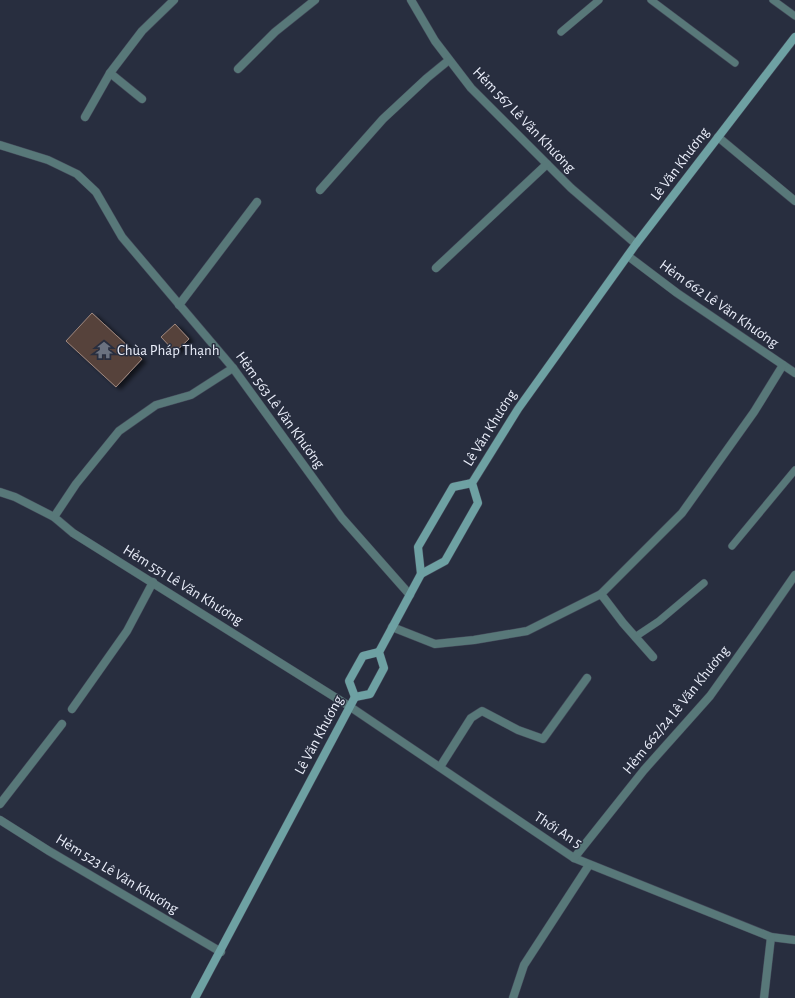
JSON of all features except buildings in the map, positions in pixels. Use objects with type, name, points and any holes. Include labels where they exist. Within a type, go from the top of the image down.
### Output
[{"type":"main road","name":"Lê Văn Khương","points":[[422,574],[445,562],[478,503],[472,483],[518,409],[636,244],[795,37]]},
{"type":"main road","points":[[354,697],[349,681],[363,656],[379,652],[422,574],[418,547],[453,487],[472,483]]},
{"type":"main road","name":"Lê Văn Khương","points":[[195,998],[221,952],[354,697],[370,694],[384,668],[379,652]]},
{"type":"street","points":[[85,117],[110,73],[142,31],[174,0]]},
{"type":"street","points":[[238,70],[275,32],[314,0]]},
{"type":"street","name":"Hẻm 567 Lê Văn Khương","points":[[411,0],[435,41],[471,88],[571,188],[636,244]]},
{"type":"street","points":[[320,190],[383,119],[416,87],[449,60]]},
{"type":"street","points":[[110,73],[142,99]]},
{"type":"street","points":[[718,137],[795,201]]},
{"type":"street","name":"Hẻm 563 Lê Văn Khương","points":[[0,145],[48,160],[77,174],[96,192],[122,237],[233,368],[342,518],[410,595]]},
{"type":"street","points":[[436,268],[547,164]]},
{"type":"street","points":[[179,305],[257,202]]},
{"type":"street","name":"Hẻm 662 Lê Văn Khương","points":[[628,256],[677,293],[795,373]]},
{"type":"street","points":[[392,627],[435,644],[474,640],[527,631],[601,594],[682,513],[749,418],[784,365]]},
{"type":"street","points":[[54,517],[76,484],[118,431],[156,405],[190,395],[233,368]]},
{"type":"street","name":"Hẻm 551 Lê Văn Khương","points":[[0,492],[14,497],[54,517],[72,533],[153,582],[349,706]]},
{"type":"street","name":"Hẻm 662/24 Lê Văn Khương","points":[[574,858],[644,770],[710,696],[758,630],[795,575]]},
{"type":"street","points":[[72,709],[127,631],[153,582]]},
{"type":"street","points":[[601,594],[622,623],[653,657]]},
{"type":"street","points":[[440,767],[471,718],[482,711],[518,730],[543,739],[587,678]]},
{"type":"street","name":"Thới An 5","points":[[349,706],[574,858],[771,937],[795,940]]},
{"type":"street","points":[[0,804],[62,724]]},
{"type":"street","name":"Hẻm 523 Lê Văn Khương","points":[[0,820],[221,952]]},
{"type":"street","points":[[513,998],[524,965],[589,865]]},
{"type":"street","points":[[764,998],[771,937]]},
{"type":"lane","points":[[561,32],[599,0]]},
{"type":"lane","points":[[651,0],[735,64]]},
{"type":"lane","points":[[773,0],[795,16]]},
{"type":"lane","points":[[732,546],[795,470]]},
{"type":"lane","points":[[635,637],[659,621],[704,583]]},
{"type":"place","name":"Chùa Pháp Thạnh","points":[[104,350]]}]
